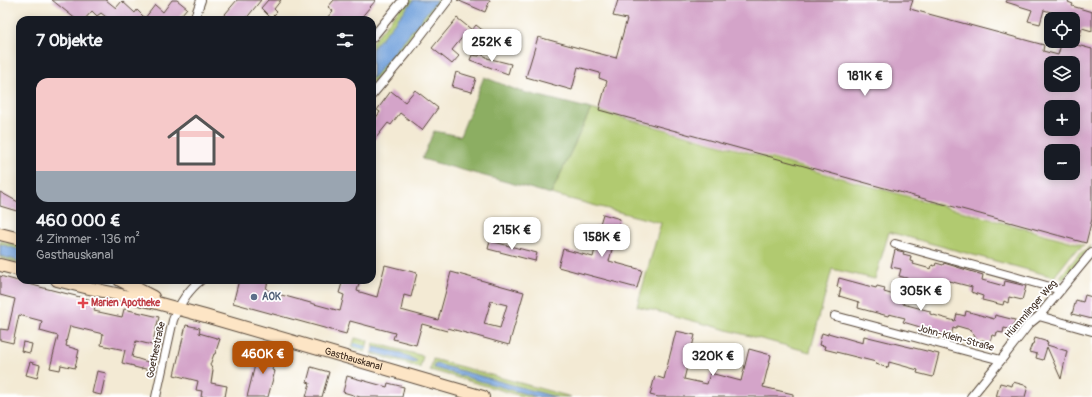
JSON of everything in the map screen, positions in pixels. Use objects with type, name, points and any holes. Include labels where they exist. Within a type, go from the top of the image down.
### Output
[{"type":"street","points":[[195,16],[200,0]]},
{"type":"street","points":[[376,33],[402,0]]},
{"type":"street","points":[[376,90],[448,0]]},
{"type":"street","points":[[0,234],[16,238]]},
{"type":"street","points":[[895,244],[1061,290]]},
{"type":"street","name":"Hümmlinger Weg","points":[[970,397],[1029,324],[1039,316],[1092,252]]},
{"type":"street","points":[[0,265],[16,269]]},
{"type":"street","points":[[72,284],[177,309]]},
{"type":"street","points":[[88,288],[94,284]]},
{"type":"street","points":[[127,284],[177,309]]},
{"type":"street","name":"Goethestraße","points":[[156,397],[173,320],[177,309],[189,292],[197,284]]},
{"type":"street","name":"Gasthauskanal","points":[[177,309],[483,397]]},
{"type":"street","name":"John-Klein-Straße","points":[[835,316],[1001,360]]},
{"type":"street","points":[[1039,316],[1092,331]]},
{"type":"green space","points":[[407,0],[441,0],[376,79],[376,37]]},
{"type":"green space","points":[[484,77],[519,91],[591,109],[551,194],[422,159],[434,131],[460,136]]},
{"type":"green space","points":[[591,109],[1084,245],[1072,254],[1054,277],[889,232],[875,279],[832,269],[810,352],[637,306],[661,223],[551,194]]},
{"type":"green space","points":[[0,241],[16,245],[16,263],[0,258]]},
{"type":"green space","points":[[1092,245],[1063,280],[1060,277],[1078,255]]},
{"type":"green space","points":[[355,338],[368,341],[365,352],[352,348]]},
{"type":"green space","points":[[374,343],[423,356],[420,368],[372,354]]},
{"type":"green space","points":[[433,359],[571,397],[525,397],[430,370]]},
{"type":"water","points":[[414,0],[437,0],[376,74],[376,44]]},
{"type":"water","points":[[0,244],[16,249],[16,260],[0,256]]},
{"type":"water","points":[[374,347],[401,353],[417,361],[414,363],[372,352]]},
{"type":"water","points":[[437,364],[556,397],[537,397],[434,368],[434,365]]},
{"type":"building","points":[[52,0],[106,0],[116,8],[122,1],[135,13],[137,10],[143,16],[105,16],[101,13],[97,16],[92,11],[88,16],[72,16]]},
{"type":"building","points":[[172,0],[177,0],[187,8],[180,16],[147,16],[155,5],[163,12]]},
{"type":"building","points":[[237,0],[261,0],[248,16],[223,16]]},
{"type":"building","points":[[268,0],[281,0],[274,9],[277,12],[273,16],[269,16],[261,8]]},
{"type":"building","points":[[334,0],[376,0],[362,16],[329,16],[333,11],[328,7]]},
{"type":"building","points":[[457,0],[490,0],[485,12]]},
{"type":"building","points":[[618,0],[913,0],[910,9],[1044,45],[1043,51],[1058,55],[1060,48],[1080,48],[1080,46],[1092,49],[1092,219],[1086,243],[599,110],[607,81],[599,78],[600,73],[578,67],[572,90],[526,77],[538,37],[616,58],[627,19],[613,16]]},
{"type":"building","points":[[1007,0],[1069,0],[1068,2],[1073,4],[1072,6],[1092,12],[1092,31],[1082,28],[1080,35],[1080,12],[1051,12],[1044,10],[1040,24],[1028,21],[1032,10],[1006,2]]},
{"type":"building","points":[[457,18],[472,30],[476,25],[485,32],[478,41],[472,36],[470,38],[465,34],[452,50],[459,56],[452,64],[432,48]]},
{"type":"building","points":[[480,54],[487,58],[511,64],[508,74],[470,60],[472,55],[479,56]]},
{"type":"building","points":[[456,72],[476,78],[472,92],[452,87]]},
{"type":"building","points":[[415,90],[438,108],[422,130],[400,113],[391,125],[388,123],[376,138],[376,118],[380,112],[377,110],[391,91],[405,102]]},
{"type":"building","points":[[0,192],[16,201],[16,211],[0,206]]},
{"type":"building","points":[[603,214],[620,219],[609,261],[642,270],[637,288],[558,267],[563,249],[593,257],[597,241],[593,239],[596,226],[599,227]]},
{"type":"building","points":[[490,241],[537,253],[535,261],[488,249]]},
{"type":"building","points":[[895,250],[904,252],[903,254],[911,256],[910,261],[914,262],[913,264],[931,269],[932,265],[935,266],[936,263],[943,265],[944,263],[983,275],[982,280],[1004,286],[1005,281],[1026,286],[1022,300],[1009,297],[1008,303],[1004,301],[1003,305],[982,300],[983,296],[971,292],[972,287],[949,281],[937,279],[935,285],[924,282],[923,286],[909,282],[910,279],[899,276],[901,269],[891,267]]},
{"type":"building","points":[[385,265],[417,273],[411,297],[404,295],[401,310],[438,320],[451,272],[524,292],[509,345],[448,328],[447,331],[422,324],[416,345],[393,339],[395,333],[350,321],[346,334],[233,303],[238,284],[267,284],[266,290],[274,293],[340,311],[344,295],[339,293],[342,284],[359,284],[357,291],[377,297]],"holes":[[[491,301],[507,305],[500,328],[484,324]]]},
{"type":"building","points":[[0,276],[16,280],[16,284],[29,284],[96,301],[94,311],[122,317],[124,309],[159,317],[152,345],[136,341],[132,357],[151,363],[149,370],[122,363],[125,350],[101,345],[103,334],[70,326],[66,346],[79,350],[75,368],[61,365],[60,370],[50,368],[58,336],[40,331],[42,321],[19,315],[13,343],[0,340],[0,329],[8,330],[15,299],[0,295]]},
{"type":"building","points":[[839,278],[876,288],[877,286],[885,288],[884,292],[904,298],[903,304],[930,311],[930,314],[955,321],[957,314],[965,316],[966,311],[994,319],[995,315],[1015,320],[1012,330],[1004,328],[1003,333],[997,332],[996,336],[992,335],[990,342],[982,340],[978,342],[971,330],[957,326],[956,329],[953,328],[951,336],[903,322],[905,318],[889,314],[888,316],[858,308],[859,302],[839,296],[841,288],[837,287]]},
{"type":"building","points":[[1085,295],[1092,297],[1092,319],[1072,314],[1076,300],[1083,302]]},
{"type":"building","points":[[186,325],[200,328],[199,333],[220,339],[210,365],[213,370],[211,383],[227,386],[225,397],[201,397],[202,391],[196,390],[198,381],[174,375]]},
{"type":"building","points":[[676,331],[695,335],[684,379],[707,384],[710,373],[741,381],[749,349],[771,355],[763,387],[793,394],[793,397],[658,397],[650,395],[655,376],[664,379]]},
{"type":"building","points":[[822,333],[828,335],[828,333],[863,343],[864,336],[939,354],[933,377],[917,373],[918,370],[889,362],[888,368],[876,364],[876,362],[824,349],[825,346],[819,345]]},
{"type":"building","points":[[1035,338],[1048,342],[1047,345],[1067,351],[1061,379],[1047,347],[1043,360],[1036,358],[1037,354],[1029,352]]},
{"type":"building","points":[[23,342],[32,344],[30,353],[21,351]]},
{"type":"building","points":[[263,347],[277,351],[272,370],[275,371],[268,397],[247,397],[255,365],[258,366]]},
{"type":"building","points":[[30,362],[40,365],[37,378],[26,375]]},
{"type":"building","points":[[311,367],[329,372],[322,397],[306,397],[310,383],[307,382]]},
{"type":"building","points":[[97,371],[106,373],[101,395],[92,393]]},
{"type":"building","points":[[347,376],[387,387],[388,383],[404,387],[402,397],[360,397],[343,392]]},
{"type":"building","points":[[1013,382],[1028,386],[1025,397],[996,397],[1000,383],[1012,386]]},
{"type":"waterway","points":[[355,345],[366,348]]},
{"type":"place","name":"AOK","points":[[254,297]]},
{"type":"place","name":"Marien Apotheke","points":[[83,303]]}]
